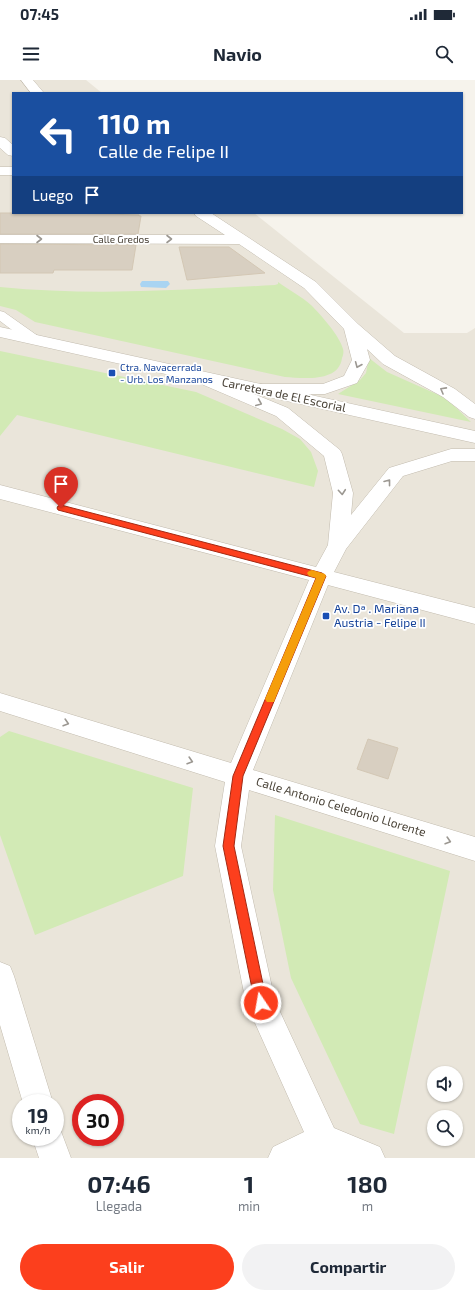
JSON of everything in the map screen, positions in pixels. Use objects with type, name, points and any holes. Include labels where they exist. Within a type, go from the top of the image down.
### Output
[{"type":"street","points":[[27,80],[37,92]]},
{"type":"street","points":[[0,141],[12,151]]},
{"type":"street","points":[[0,171],[12,171]]},
{"type":"street","points":[[202,214],[310,285],[352,328],[389,360],[449,393],[475,413]]},
{"type":"street","name":"Calle Gredos","points":[[0,239],[241,240]]},
{"type":"street","points":[[260,389],[325,389],[351,379],[361,360],[352,328]]},
{"type":"street","name":"Carretera de El Escorial","points":[[0,332],[475,437]]},
{"type":"street","points":[[198,376],[282,412],[333,454],[343,493],[338,545]]},
{"type":"street","points":[[327,1149],[261,1003],[228,846],[238,776],[322,576],[338,545],[396,472],[451,455],[475,455]]},
{"type":"street","points":[[0,492],[475,616]]},
{"type":"street","name":"Calle Antonio Celedonio Llorente","points":[[0,702],[475,849]]},
{"type":"street","points":[[0,719],[29,712]]},
{"type":"street","points":[[0,976],[35,1094]]},
{"type":"street","points":[[51,1146],[55,1158]]},
{"type":"street","points":[[284,1158],[327,1149],[369,1158]]},
{"type":"lane","points":[[0,315],[33,339]]},
{"type":"shaded area","points":[[0,80],[86,80],[101,92],[12,92],[12,214],[255,214],[404,333],[467,333],[475,328],[475,1158],[0,1158]]},
{"type":"green space","points":[[278,282],[311,305],[338,338],[343,349],[343,354],[339,366],[334,372],[319,377],[310,378],[285,377],[35,322],[16,310],[0,306],[0,287],[34,290],[103,292],[206,289],[275,285],[278,284]]},
{"type":"green space","points":[[0,351],[196,392],[282,429],[300,439],[311,452],[318,471],[314,487],[17,415],[0,436]]},
{"type":"green space","points":[[369,358],[387,372],[441,396],[450,402],[471,422],[338,394],[360,380],[366,373]]},
{"type":"green space","points":[[9,731],[193,788],[183,876],[35,935],[0,835],[0,737]]},
{"type":"green space","points":[[275,815],[450,871],[394,1134],[360,1124],[291,978],[273,890]]},
{"type":"water","points":[[142,281],[168,281],[170,284],[166,288],[141,287],[140,284]]},
{"type":"building","points":[[0,213],[104,214],[141,216],[138,234],[0,234]]},
{"type":"building","points":[[0,244],[136,245],[132,270],[54,270],[53,273],[0,273]]},
{"type":"building","points":[[179,247],[229,247],[265,273],[187,280]]},
{"type":"building","points":[[368,739],[398,748],[388,779],[357,769]]},
{"type":"slow traffic","points":[[270,699],[322,576],[312,573]]},
{"type":"place","name":"Ctra. Navacerrada - Urb. Los Manzanos","points":[[112,373]]},
{"type":"place","name":"Av. Dª . Mariana Austria - Felipe II","points":[[326,616]]},
{"type":"route","points":[[61,508],[322,576],[238,776],[228,846],[261,1003]]}]
